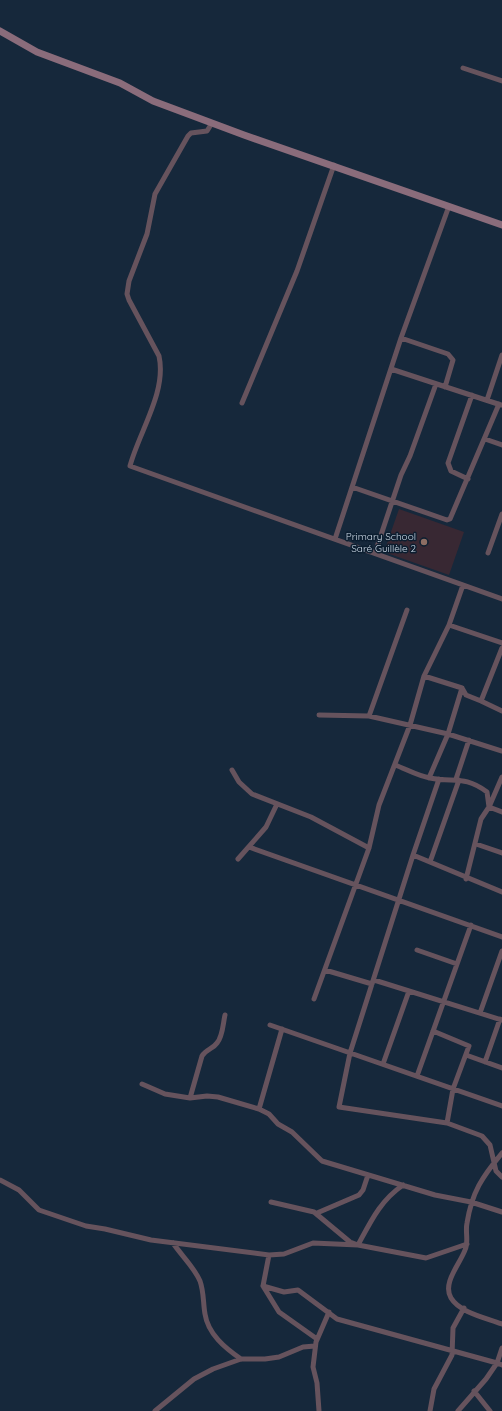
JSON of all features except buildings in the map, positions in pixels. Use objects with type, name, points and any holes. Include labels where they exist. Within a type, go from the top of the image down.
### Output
[{"type":"main road","points":[[0,31],[37,52],[120,83],[153,101],[502,225]]},
{"type":"street","points":[[463,68],[502,81]]},
{"type":"street","points":[[212,123],[208,131],[191,133],[188,136],[159,186],[143,245],[129,281],[127,294],[128,300],[159,356],[161,366],[156,395],[130,466],[502,599]]},
{"type":"street","points":[[242,403],[297,271],[334,165]]},
{"type":"street","points":[[335,539],[401,338],[449,206]]},
{"type":"street","points":[[401,338],[448,354],[452,357],[445,387]]},
{"type":"street","points":[[487,400],[502,355]]},
{"type":"street","points":[[352,487],[447,520],[450,519],[500,405],[391,370]]},
{"type":"street","points":[[375,554],[392,501],[436,384]]},
{"type":"street","points":[[468,479],[451,471],[448,463],[472,395]]},
{"type":"street","points":[[485,439],[502,445]]},
{"type":"street","points":[[488,553],[502,514]]},
{"type":"street","points":[[314,999],[369,848],[379,805],[410,725],[424,676],[449,625],[463,585]]},
{"type":"street","points":[[369,716],[407,610]]},
{"type":"street","points":[[449,625],[502,643]]},
{"type":"street","points":[[481,701],[502,648]]},
{"type":"street","points":[[424,676],[462,688],[466,695],[502,711]]},
{"type":"street","points":[[429,778],[448,734],[462,688]]},
{"type":"street","points":[[319,715],[369,716],[448,734],[502,752]]},
{"type":"street","points":[[430,862],[458,780],[469,740]]},
{"type":"street","points":[[394,765],[429,778],[475,783],[487,792],[489,807]]},
{"type":"street","points":[[232,770],[239,782],[252,794],[310,817],[369,848]]},
{"type":"street","points":[[466,879],[476,844],[481,819],[489,807],[502,777]]},
{"type":"street","points":[[439,780],[350,1053],[339,1107],[447,1123],[482,1136],[490,1145],[496,1171],[502,1177]]},
{"type":"street","points":[[238,859],[266,827],[277,804]]},
{"type":"street","points":[[489,807],[502,812]]},
{"type":"street","points":[[476,844],[502,853]]},
{"type":"street","points":[[250,846],[502,936]]},
{"type":"street","points":[[413,856],[430,862],[466,879],[502,892]]},
{"type":"street","points":[[416,1076],[470,925]]},
{"type":"street","points":[[417,950],[456,964]]},
{"type":"street","points":[[480,1013],[502,951]]},
{"type":"street","points":[[325,970],[409,991],[501,1020],[484,1062]]},
{"type":"street","points":[[383,1064],[409,991]]},
{"type":"street","points":[[190,1098],[202,1056],[205,1051],[216,1045],[220,1039],[225,1014]]},
{"type":"street","points":[[270,1025],[502,1106]]},
{"type":"street","points":[[259,1109],[282,1029]]},
{"type":"street","points":[[433,1031],[469,1046],[453,1089],[447,1123]]},
{"type":"street","points":[[466,1055],[502,1068]]},
{"type":"street","points":[[142,1084],[165,1094],[190,1098],[207,1096],[218,1097],[265,1111],[278,1124],[292,1132],[322,1161],[403,1184],[435,1195],[471,1202],[502,1212]]},
{"type":"street","points":[[502,1154],[483,1176],[471,1202],[466,1225],[467,1244],[448,1286],[451,1297],[457,1306],[502,1324]]},
{"type":"street","points":[[317,1213],[361,1193],[368,1175]]},
{"type":"street","points":[[0,1180],[19,1190],[40,1210],[53,1216],[86,1226],[151,1240],[269,1255],[284,1254],[313,1243],[358,1245],[426,1258],[467,1244]]},
{"type":"street","points":[[358,1245],[381,1204],[388,1196],[403,1184]]},
{"type":"street","points":[[271,1202],[317,1213],[350,1242],[358,1245]]},
{"type":"street","points":[[173,1242],[199,1278],[203,1290],[205,1316],[208,1325],[227,1349],[241,1359]]},
{"type":"street","points":[[269,1255],[263,1286],[272,1305],[279,1312],[317,1339]]},
{"type":"street","points":[[263,1286],[284,1292],[298,1290],[337,1319],[500,1364]]},
{"type":"street","points":[[430,1411],[434,1389],[452,1355],[453,1328],[464,1308]]},
{"type":"street","points":[[319,1411],[317,1384],[313,1367],[315,1346],[329,1312]]},
{"type":"street","points":[[155,1411],[194,1379],[241,1359],[265,1360],[279,1357],[303,1347],[315,1346]]},
{"type":"street","points":[[458,1411],[474,1391],[500,1364],[502,1348]]},
{"type":"street","points":[[474,1391],[490,1411]]},
{"type":"shaded area","name":"Primary School Saré Guillèle 2","points":[[399,509],[464,532],[449,575],[384,552]]},
{"type":"place","name":"Primary School Saré Guillèle 2","points":[[424,542]]}]
